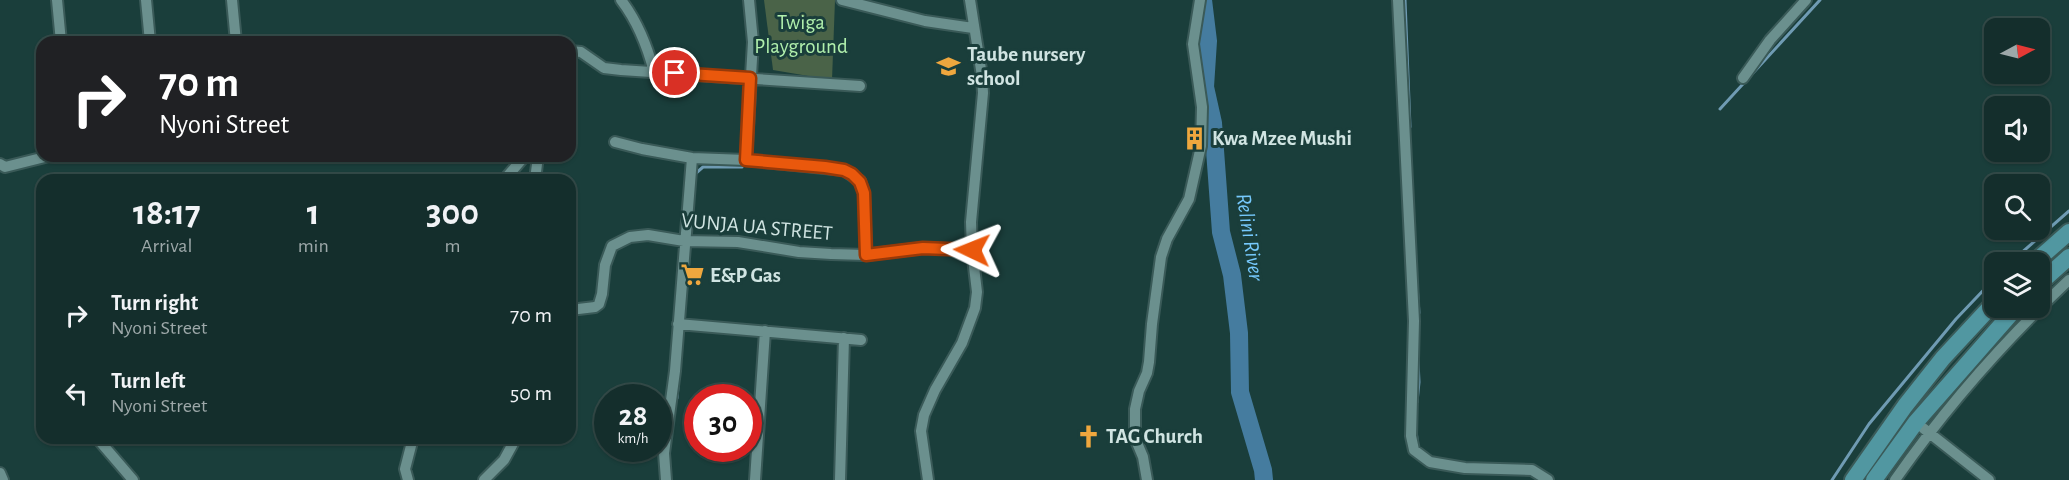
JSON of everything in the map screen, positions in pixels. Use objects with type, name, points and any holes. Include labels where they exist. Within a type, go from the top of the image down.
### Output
[{"type":"main road","points":[[2046,252],[2069,232]]},
{"type":"main road","points":[[2050,274],[2069,257]]},
{"type":"main road","points":[[1853,480],[1943,358],[1984,314]]},
{"type":"main road","points":[[1874,480],[1922,428],[2008,318]]},
{"type":"street","points":[[57,0],[60,36]]},
{"type":"street","points":[[146,0],[149,36]]},
{"type":"street","points":[[232,0],[235,36]]},
{"type":"street","points":[[621,0],[632,14],[654,72]]},
{"type":"street","points":[[746,160],[753,42],[749,0]]},
{"type":"street","points":[[842,0],[925,21],[973,28]]},
{"type":"street","points":[[928,480],[921,431],[924,415],[935,390],[962,343],[975,308],[977,292],[971,222],[983,93],[970,0]]},
{"type":"street","points":[[1147,480],[1143,457],[1135,438],[1136,399],[1149,362],[1161,257],[1167,239],[1189,199],[1201,146],[1202,107],[1193,44],[1200,0]]},
{"type":"street","points":[[1398,0],[1414,321],[1411,436],[1414,450],[1430,462],[1443,466],[1533,470],[1548,480]]},
{"type":"street","points":[[1743,78],[1770,40],[1806,0]]},
{"type":"street","points":[[576,52],[581,52],[604,68],[860,86]]},
{"type":"street","points":[[615,142],[692,158],[746,160],[844,170],[860,182],[864,193],[866,255]]},
{"type":"street","points":[[666,480],[664,453],[675,370],[692,158]]},
{"type":"street","points":[[0,164],[5,167],[36,159]]},
{"type":"street","points":[[509,174],[520,162]]},
{"type":"street","name":"VUNJA UA STREET","points":[[576,309],[595,307],[599,303],[605,265],[612,246],[630,237],[648,235],[684,241],[738,242],[799,252],[866,255],[923,248],[972,250]]},
{"type":"street","points":[[1895,480],[1922,428],[1954,401],[1996,354],[2069,280]]},
{"type":"street","points":[[678,324],[861,340]]},
{"type":"street","points":[[755,480],[765,331]]},
{"type":"street","points":[[840,480],[844,338]]},
{"type":"street","points":[[1922,428],[1989,480]]},
{"type":"street","points":[[102,444],[133,480]]},
{"type":"street","points":[[408,480],[405,469],[411,444]]},
{"type":"street","points":[[484,480],[504,460],[513,444]]},
{"type":"street","points":[[0,473],[3,480]]},
{"type":"green space","name":"Twiga Playground","points":[[764,0],[835,0],[832,80],[773,70]]},
{"type":"waterway","name":"Relini River","points":[[1203,0],[1208,41],[1205,87],[1213,123],[1221,232],[1232,275],[1239,333],[1240,392],[1264,480]]},
{"type":"waterway","points":[[1405,0],[1410,127]]},
{"type":"waterway","points":[[1720,109],[1820,0]]},
{"type":"waterway","points":[[741,155],[742,144]]},
{"type":"waterway","points":[[695,174],[703,167],[742,167]]},
{"type":"waterway","points":[[2022,252],[2069,211]]},
{"type":"waterway","points":[[1416,271],[1419,313]]},
{"type":"waterway","points":[[1832,480],[1869,424],[1956,319],[1984,290]]},
{"type":"waterway","points":[[1417,402],[1418,361]]},
{"type":"waterway","points":[[677,398],[679,375]]},
{"type":"waterway","points":[[1416,427],[1417,441]]},
{"type":"place","name":"Taube nursery school","points":[[949,66]]},
{"type":"place","name":"Kwa Mzee Mushi","points":[[1194,138]]},
{"type":"place","name":"E&P Gas","points":[[692,275]]},
{"type":"place","name":"TAG Church","points":[[1088,436]]},
{"type":"route","points":[[675,73],[750,78],[746,160],[825,167],[844,170],[852,174],[860,182],[864,193],[867,222],[866,255],[923,248],[972,250]]}]
